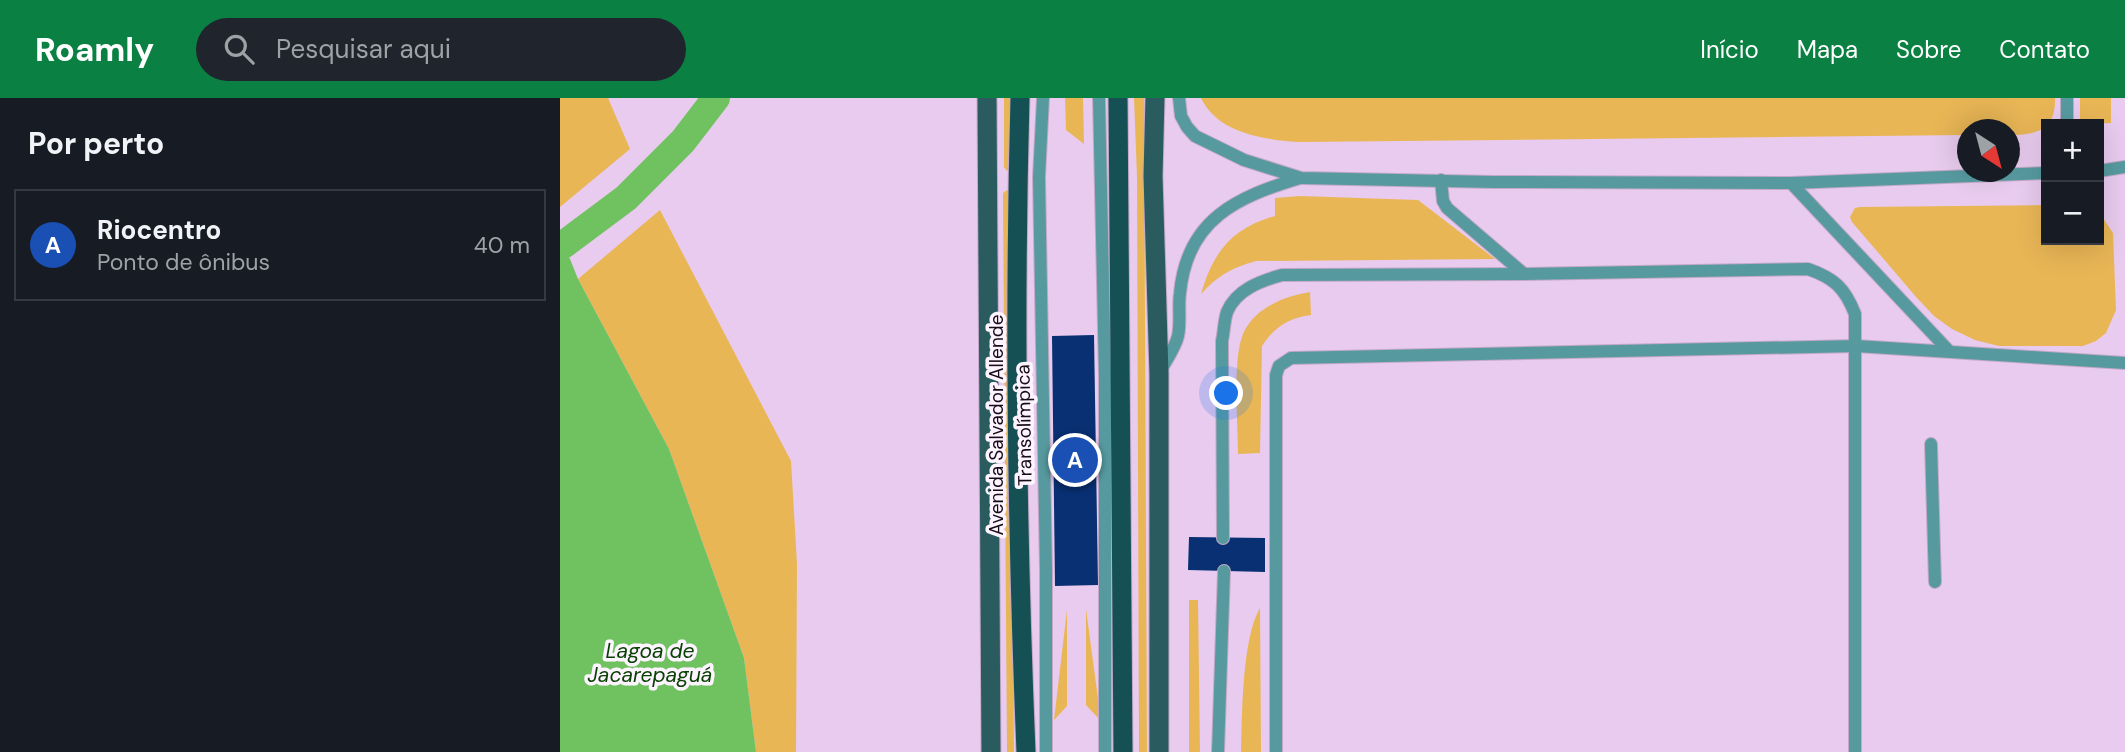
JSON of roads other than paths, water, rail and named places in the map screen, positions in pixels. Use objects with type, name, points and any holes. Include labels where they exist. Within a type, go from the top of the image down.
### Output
[{"type":"highway","name":"Avenida Salvador Allende","points":[[1020,98],[1019,585],[1026,752]]},
{"type":"highway","points":[[1118,98],[1123,752]]},
{"type":"main road","name":"Avenida Salvador Allende","points":[[987,98],[991,752]]},
{"type":"main road","points":[[1154,98],[1153,176],[1159,374],[1159,752]]},
{"type":"lane","name":"Transolímpica","points":[[1043,98],[1039,177],[1046,571],[1045,752]]},
{"type":"lane","points":[[1099,98],[1105,375],[1105,752]]},
{"type":"lane","points":[[1179,98],[1181,116],[1195,136],[1244,160],[1301,178]]},
{"type":"lane","points":[[2067,98],[2067,119]]},
{"type":"lane","points":[[2104,170],[2125,167]]},
{"type":"lane","points":[[1159,374],[1177,338],[1184,269],[1196,238],[1211,221],[1233,204],[1262,189],[1301,178],[1791,183],[2041,173]]},
{"type":"lane","points":[[1441,180],[1443,201],[1447,208],[1524,274]]},
{"type":"lane","points":[[1791,183],[1949,351]]},
{"type":"lane","points":[[1223,538],[1222,341],[1227,312],[1238,296],[1259,281],[1282,275],[1808,269],[1835,282],[1849,297],[1855,314],[1855,752]]},
{"type":"lane","points":[[1276,752],[1276,375],[1284,361],[1302,356],[1856,346],[2125,363]]},
{"type":"lane","points":[[1931,443],[1935,582]]},
{"type":"lane","points":[[1218,752],[1224,571]]},
{"type":"water","name":"Lagoa de Jacarepaguá","points":[[560,234],[578,279],[669,449],[744,658],[756,752],[560,752]]},
{"type":"waterway","points":[[563,245],[626,198],[683,141],[716,98]]},
{"type":"place","name":"Riocentro","points":[[1075,460]]}]
